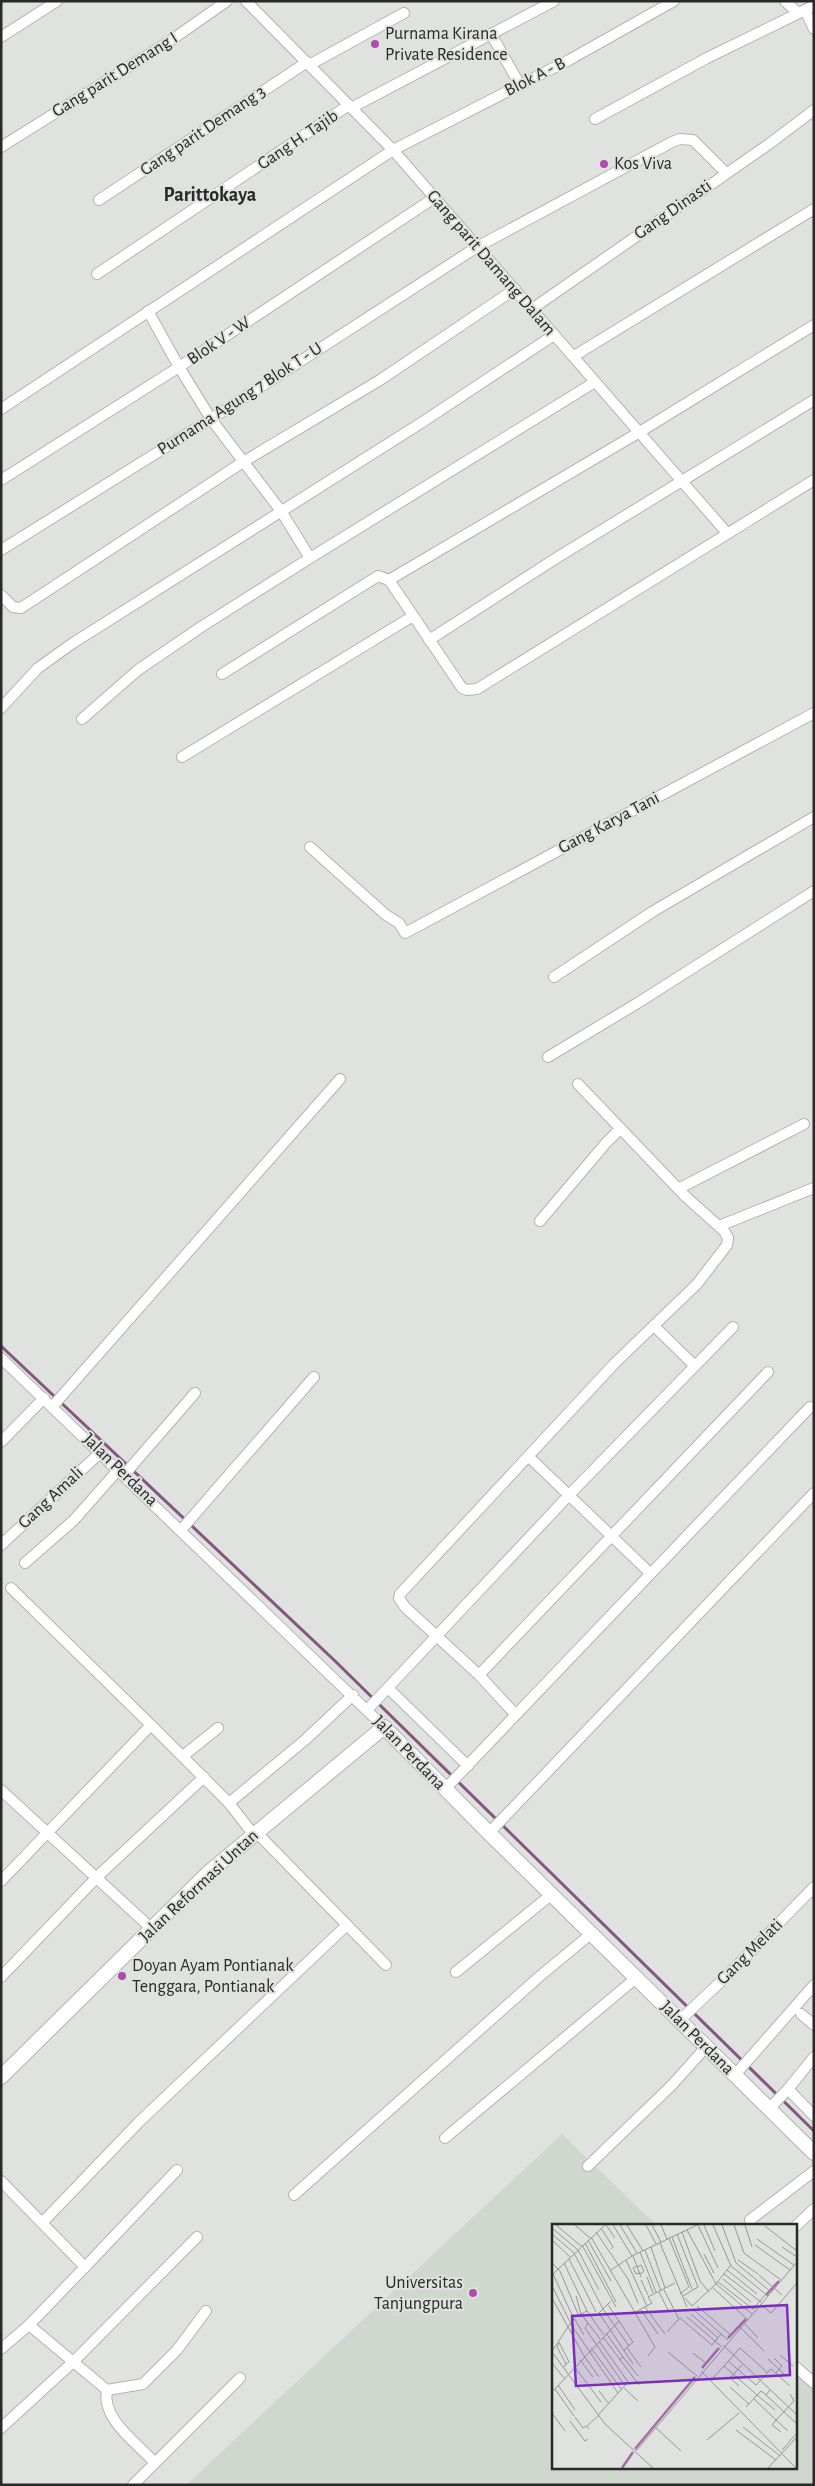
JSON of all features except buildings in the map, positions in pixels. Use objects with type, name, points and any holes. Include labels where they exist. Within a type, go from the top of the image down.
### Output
[{"type":"street","points":[[1,37],[57,1]]},
{"type":"street","name":"Gang parit Demang I","points":[[1,147],[170,41],[228,1]]},
{"type":"street","name":"Gang parit Damang Dalam","points":[[246,1],[393,150],[554,336],[574,356],[638,434],[727,533]]},
{"type":"street","name":"Gang H. Tajib","points":[[97,274],[350,106],[554,1]]},
{"type":"street","name":"Blok A - B","points":[[1,409],[393,150],[520,85],[674,1]]},
{"type":"street","points":[[785,1],[806,10],[814,29]]},
{"type":"street","points":[[595,119],[707,58],[806,10]]},
{"type":"street","name":"Gang parit Demang 3","points":[[99,200],[308,64],[404,13]]},
{"type":"street","points":[[491,34],[520,85]]},
{"type":"street","name":"Gang Dinasti","points":[[532,309],[814,110]]},
{"type":"street","name":"Purnama Agung 7 Blok T - U","points":[[1,550],[211,418],[477,246],[680,139],[693,140],[726,173]]},
{"type":"street","name":"Blok V - W","points":[[1,480],[179,367],[434,198]]},
{"type":"street","points":[[574,356],[814,209]]},
{"type":"street","points":[[1,595],[13,607],[21,608],[243,462],[380,380],[515,289]]},
{"type":"street","points":[[148,312],[211,418],[281,511],[310,558]]},
{"type":"street","points":[[389,580],[638,434],[814,325]]},
{"type":"street","points":[[1,708],[38,668],[74,643],[421,423],[554,336]]},
{"type":"street","points":[[82,719],[138,670],[201,627],[595,382]]},
{"type":"street","points":[[429,640],[558,557],[814,400]]},
{"type":"street","points":[[222,674],[378,576],[389,580],[462,688],[467,690],[477,689],[814,480]]},
{"type":"street","points":[[182,757],[413,616]]},
{"type":"street","name":"Gang Karya Tani","points":[[310,847],[386,916],[398,923],[405,933],[813,716]]},
{"type":"street","points":[[554,976],[652,912],[814,816]]},
{"type":"street","points":[[548,1057],[636,1004],[814,891]]},
{"type":"street","points":[[54,1406],[340,1079]]},
{"type":"street","points":[[515,1714],[479,1675],[405,1607],[399,1598],[400,1594],[616,1363],[697,1284],[727,1245],[728,1238],[719,1226],[678,1189],[578,1084]]},
{"type":"street","points":[[678,1189],[804,1124]]},
{"type":"street","points":[[540,1221],[620,1129]]},
{"type":"street","points":[[719,1226],[814,1188]]},
{"type":"street","points":[[654,1326],[695,1366]]},
{"type":"street","points":[[466,1768],[377,1699],[570,1494],[733,1327]]},
{"type":"street","name":"Jalan Perdana","points":[[1,1358],[183,1528],[353,1695],[377,1699],[384,1727],[448,1786],[636,1978],[682,2018],[706,2047],[738,2072],[814,2153]]},
{"type":"street","points":[[479,1675],[611,1534],[768,1372]]},
{"type":"street","points":[[183,1528],[314,1377]]},
{"type":"street","points":[[25,1563],[74,1520],[122,1472],[195,1393]]},
{"type":"street","points":[[1,1442],[44,1398]]},
{"type":"street","points":[[448,1786],[810,1408]]},
{"type":"street","name":"Gang Amali","points":[[1,1545],[100,1452]]},
{"type":"street","points":[[529,1457],[570,1494],[650,1573]]},
{"type":"street","points":[[492,1831],[814,1493]]},
{"type":"street","points":[[11,1588],[204,1777],[254,1833],[386,1965]]},
{"type":"street","points":[[229,1803],[305,1740],[353,1695]]},
{"type":"street","points":[[1,1881],[151,1725]]},
{"type":"street","name":"Jalan Reformasi Untan","points":[[1,2077],[208,1873],[384,1727]]},
{"type":"street","points":[[183,1756],[218,1728]]},
{"type":"street","points":[[1,1977],[98,1876],[204,1777]]},
{"type":"street","points":[[1,1790],[98,1876],[152,1929]]},
{"type":"street","name":"Gang Melati","points":[[682,2018],[731,1972],[814,1887]]},
{"type":"street","points":[[456,1972],[552,1894]]},
{"type":"street","points":[[42,2223],[139,2122],[347,1925]]},
{"type":"street","points":[[294,2195],[540,1976],[592,1933]]},
{"type":"street","points":[[445,2138],[636,1978]]},
{"type":"street","points":[[738,2072],[814,1985]]},
{"type":"street","points":[[801,2014],[814,2025]]},
{"type":"street","points":[[588,2166],[672,2084],[706,2047]]},
{"type":"street","points":[[771,2106],[814,2057]]},
{"type":"street","points":[[786,2091],[814,2116]]},
{"type":"street","points":[[1,2349],[29,2325],[177,2170]]},
{"type":"street","points":[[750,2220],[814,2171]]},
{"type":"street","points":[[1,2182],[86,2267]]},
{"type":"street","points":[[798,2224],[814,2209]]},
{"type":"street","points":[[1,2428],[73,2362],[197,2237]]},
{"type":"street","points":[[29,2325],[107,2390],[143,2384],[177,2350],[206,2311]]},
{"type":"street","points":[[798,2369],[814,2383]]},
{"type":"street","points":[[133,2485],[240,2378]]},
{"type":"street","points":[[107,2390],[105,2399],[111,2416],[154,2462]]},
{"type":"shaded area","name":"Universitas Tanjungpura","points":[[562,2134],[655,2224],[552,2224],[552,2468],[798,2468],[798,2363],[814,2378],[814,2485],[186,2485]]},
{"type":"waterway","points":[[1,1346],[334,1660],[814,2131]]},
{"type":"place","name":"Purnama Kirana Private Residence","points":[[375,44]]},
{"type":"place","name":"Kos Viva","points":[[604,164]]},
{"type":"place","name":"Doyan Ayam Pontianak Tenggara, Pontianak","points":[[122,1976]]},
{"type":"place","name":"Universitas Tanjungpura","points":[[473,2293]]},
{"type":"district","name":"Parittokaya","points":[[210,195]]}]
